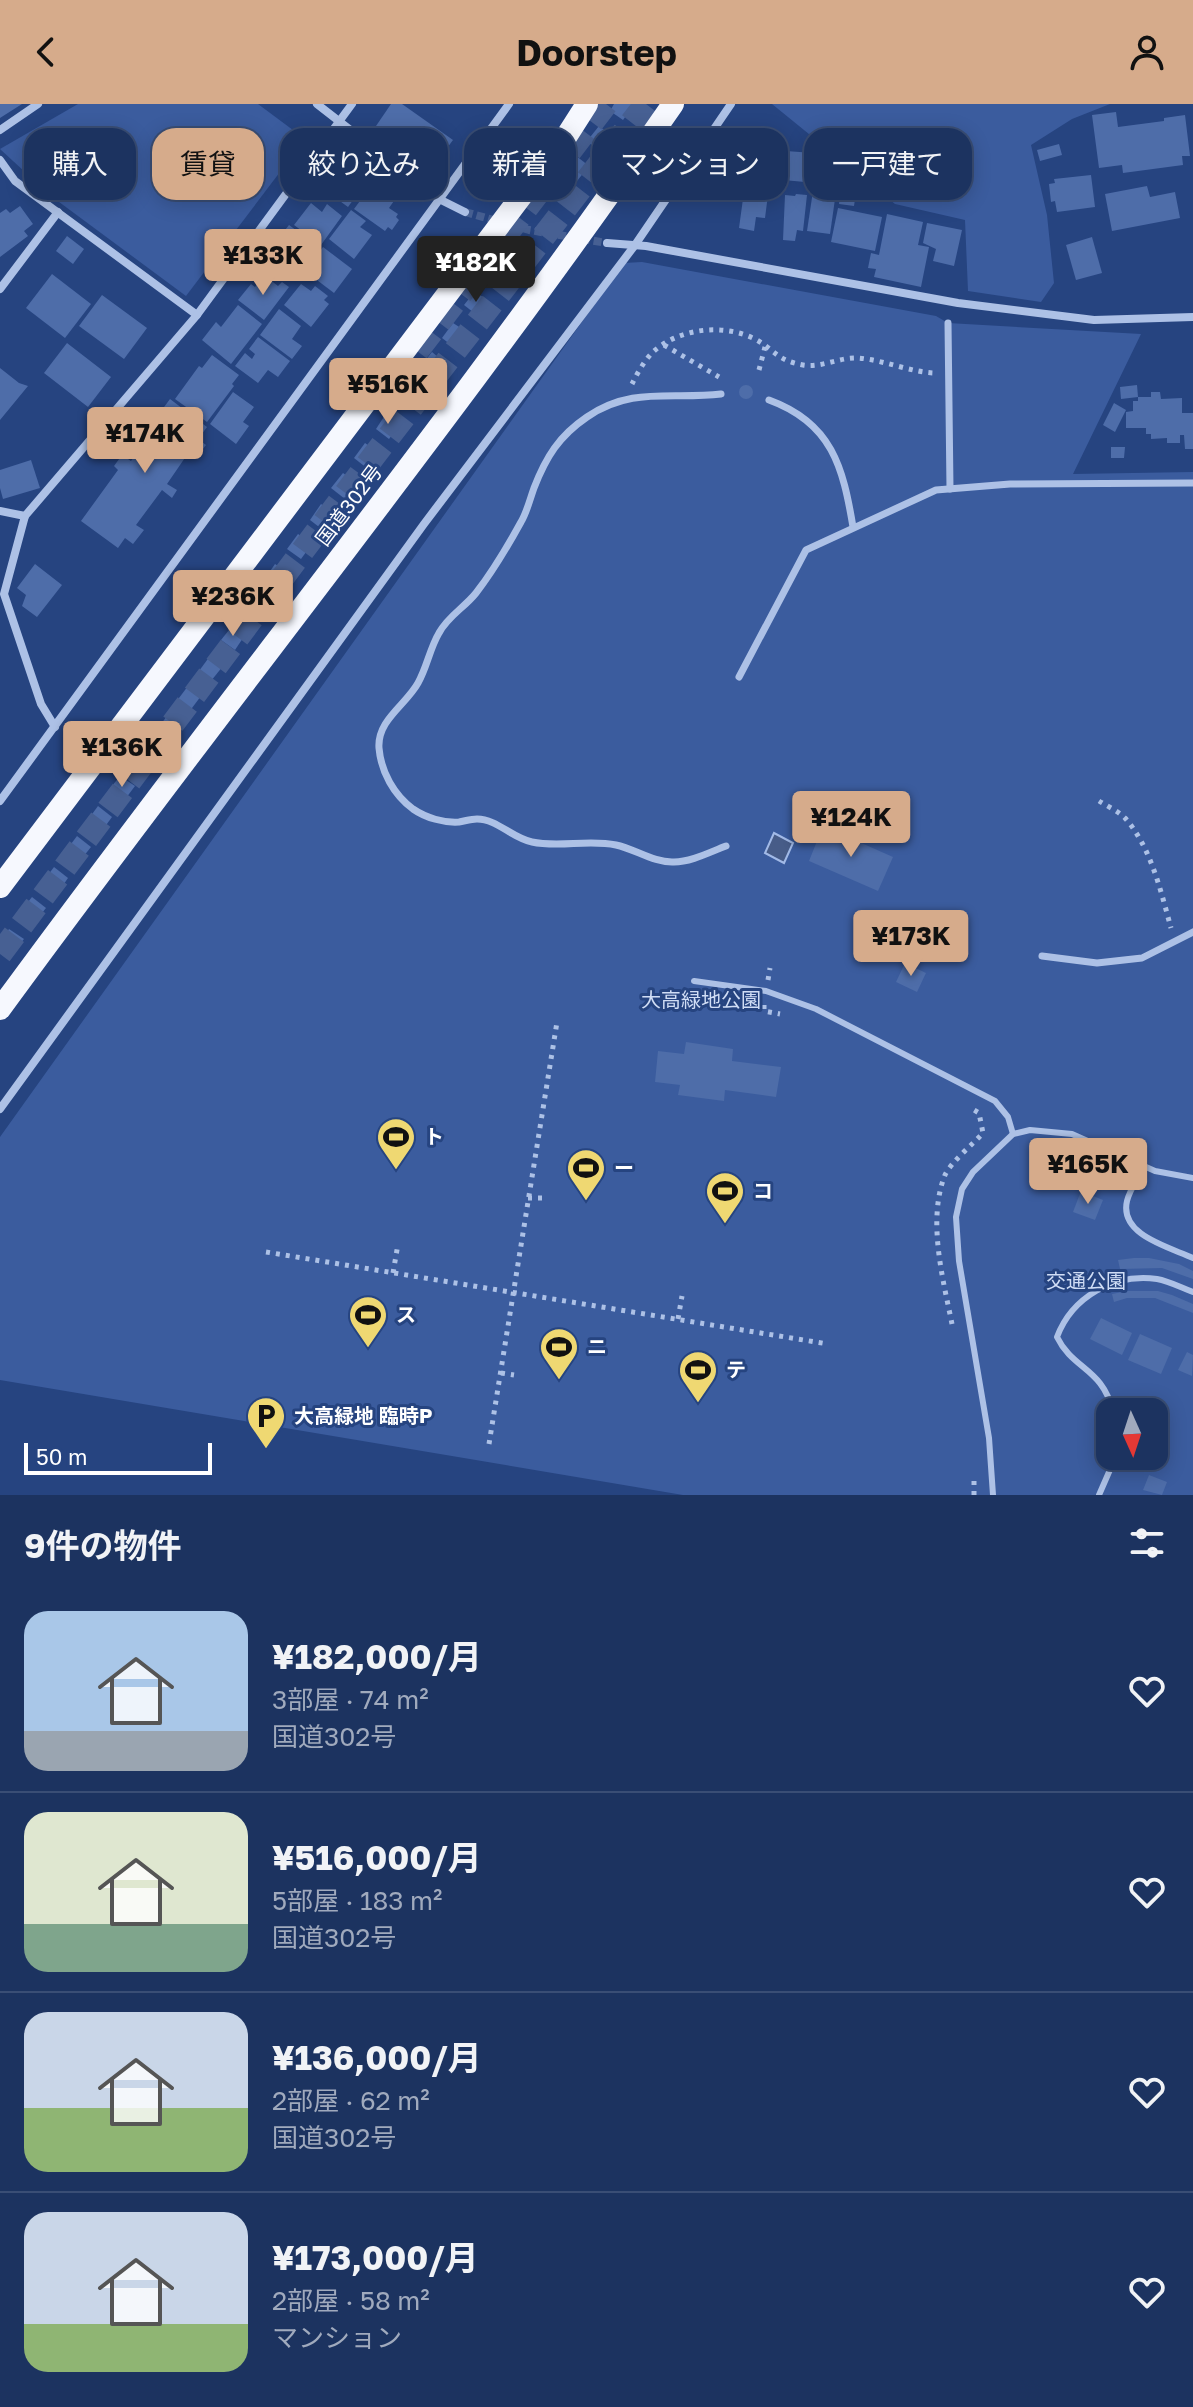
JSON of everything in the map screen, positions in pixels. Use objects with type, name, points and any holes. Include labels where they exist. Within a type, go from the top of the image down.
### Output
[{"type":"highway","points":[[0,887],[566,137],[587,104]]},
{"type":"highway","name":"国道302号","points":[[0,1009],[572,250],[673,104]]},
{"type":"street","points":[[0,130],[38,104]]},
{"type":"street","points":[[317,104],[351,128]]},
{"type":"street","points":[[55,727],[41,704],[4,594],[25,516],[197,315],[352,104]]},
{"type":"street","points":[[448,187],[509,104]]},
{"type":"street","points":[[0,1109],[424,524],[635,245],[731,104]]},
{"type":"street","points":[[0,160],[15,181],[197,315]]},
{"type":"street","points":[[0,801],[438,200]]},
{"type":"street","points":[[441,200],[465,212]]},
{"type":"street","points":[[0,289],[58,212]]},
{"type":"street","points":[[607,243],[635,245],[958,303],[1094,320],[1193,317]]},
{"type":"street","points":[[948,323],[950,489]]},
{"type":"street","points":[[721,394],[639,395],[590,414],[556,441],[522,521],[474,596],[456,611],[438,634],[431,658],[404,705],[382,725],[379,749],[393,790],[414,810],[437,820],[456,822],[477,819],[492,822],[511,835],[533,843],[594,842],[619,845],[673,863],[726,846]]},
{"type":"street","points":[[769,400],[802,415],[825,441],[843,475],[853,527]]},
{"type":"street","points":[[739,677],[806,550],[936,490],[1010,484],[1193,483]]},
{"type":"street","points":[[0,511],[25,516]]},
{"type":"street","points":[[1042,956],[1097,963],[1142,958],[1193,932]]},
{"type":"lane","points":[[694,981],[766,991],[816,1009],[995,1101],[1008,1117],[1013,1134]]},
{"type":"lane","points":[[993,1495],[989,1438],[959,1261],[956,1217],[962,1189],[973,1172],[1013,1134],[1030,1130],[1072,1134],[1155,1171],[1193,1178]]},
{"type":"lane","points":[[1144,1166],[1127,1202],[1129,1223],[1138,1233],[1193,1258]]},
{"type":"lane","points":[[1107,1398],[1101,1382],[1064,1351],[1057,1337],[1065,1316],[1099,1288],[1124,1281],[1157,1279],[1193,1292]]},
{"type":"lane","points":[[1099,1495],[1110,1470]]},
{"type":"path","points":[[628,399],[632,383],[651,354],[685,333],[712,330],[736,332],[757,340],[779,358],[806,365],[853,358],[888,362],[927,373],[949,373]]},
{"type":"path","points":[[664,345],[724,380]]},
{"type":"path","points":[[759,370],[765,347]]},
{"type":"path","points":[[1099,801],[1124,817],[1140,842],[1175,941]]},
{"type":"path","points":[[764,1011],[794,1017]]},
{"type":"path","points":[[489,1444],[557,1022]]},
{"type":"path","points":[[953,1332],[939,1258],[937,1217],[946,1173],[983,1133],[979,1113],[967,1105]]},
{"type":"path","points":[[528,1198],[542,1198]]},
{"type":"path","points":[[393,1273],[398,1244]]},
{"type":"path","points":[[266,1252],[828,1344]]},
{"type":"path","points":[[678,1319],[682,1296]]},
{"type":"path","points":[[501,1373],[514,1375]]},
{"type":"path","points":[[974,1495],[975,1466]]},
{"type":"green space","points":[[78,104],[258,104],[290,128],[280,128],[280,172],[264,193],[264,128],[152,128],[152,200],[259,200],[186,296],[56,200],[136,200],[136,128],[36,128]]},
{"type":"green space","points":[[772,104],[1110,104],[1072,119],[1031,145],[1047,215],[1054,283],[1041,302],[968,291],[965,220],[895,204],[890,200],[972,200],[972,128],[804,130]]},
{"type":"green space","points":[[24,135],[24,171],[0,149]]},
{"type":"green space","name":"大高緑地公園","points":[[642,262],[936,316],[948,323],[1141,334],[1073,474],[1193,472],[1193,1495],[683,1495],[0,1380],[0,1137],[624,263]]},
{"type":"shaded area","points":[[774,833],[793,843],[784,863],[765,853]]},
{"type":"building","points":[[0,104],[22,104],[0,118]]},
{"type":"building","points":[[391,104],[402,104],[436,128],[379,128],[376,126]]},
{"type":"building","points":[[614,104],[634,105],[623,120],[610,111]]},
{"type":"building","points":[[1116,112],[1118,127],[1185,115],[1190,156],[1182,156],[1183,165],[1123,173],[1122,165],[1099,168],[1092,115]]},
{"type":"building","points":[[1059,144],[1062,155],[1040,161],[1037,150]]},
{"type":"building","points":[[788,151],[804,152],[804,182],[788,180]]},
{"type":"building","points":[[576,156],[589,166],[576,180]]},
{"type":"building","points":[[1091,175],[1095,207],[1057,212],[1055,201],[1051,202],[1049,184],[1055,183],[1054,179]]},
{"type":"building","points":[[1147,186],[1150,197],[1175,192],[1180,218],[1112,231],[1105,194]]},
{"type":"building","points":[[788,195],[804,195],[806,200],[803,231],[797,230],[795,241],[783,240],[785,200],[788,200]]},
{"type":"building","points":[[338,200],[353,200],[348,207]]},
{"type":"building","points":[[361,200],[395,200],[389,208],[398,214],[396,217],[399,220],[392,230],[388,227],[385,231],[354,209]]},
{"type":"building","points":[[743,200],[767,200],[765,218],[756,217],[754,231],[739,228]]},
{"type":"building","points":[[812,200],[835,200],[830,234],[807,231]]},
{"type":"building","points":[[839,200],[855,200],[854,206],[839,204]]},
{"type":"building","points":[[311,203],[322,212],[327,204],[342,216],[321,245],[294,225]]},
{"type":"building","points":[[20,206],[33,224],[24,231],[28,236],[0,257],[0,213],[6,209],[10,213]]},
{"type":"building","points":[[838,208],[882,217],[875,251],[831,242]]},
{"type":"building","points":[[351,210],[366,221],[360,227],[372,235],[354,259],[329,239]]},
{"type":"building","points":[[887,214],[923,222],[918,245],[929,247],[921,287],[874,277],[876,269],[868,268],[871,253],[879,255]]},
{"type":"building","points":[[927,223],[962,230],[954,266],[933,261],[936,249],[923,243]]},
{"type":"building","points":[[289,225],[319,247],[295,280],[264,256],[270,247],[275,251],[286,237],[282,234]]},
{"type":"building","points":[[67,236],[84,249],[73,264],[56,251]]},
{"type":"building","points":[[1092,237],[1102,273],[1076,280],[1066,245]]},
{"type":"building","points":[[323,247],[352,269],[334,293],[305,271]]},
{"type":"building","points":[[52,274],[91,304],[65,338],[26,308]]},
{"type":"building","points":[[264,275],[278,286],[282,282],[289,287],[264,320],[238,300],[251,284],[255,287]]},
{"type":"building","points":[[301,284],[311,291],[315,286],[328,296],[324,300],[329,304],[311,327],[284,305]]},
{"type":"building","points":[[475,291],[489,302],[478,316],[464,305]]},
{"type":"building","points":[[102,295],[147,328],[124,359],[79,326]]},
{"type":"building","points":[[238,305],[262,324],[231,364],[202,340],[216,322],[221,327]]},
{"type":"building","points":[[279,309],[301,326],[292,339],[302,346],[292,359],[260,335]]},
{"type":"building","points":[[453,323],[467,332],[455,348],[442,338]]},
{"type":"building","points":[[258,337],[290,361],[278,377],[268,370],[258,383],[235,366],[245,353],[252,359],[255,354],[249,349]]},
{"type":"building","points":[[67,343],[111,377],[88,407],[44,373]]},
{"type":"building","points":[[432,352],[445,363],[434,378],[420,367]]},
{"type":"building","points":[[212,355],[239,375],[207,422],[175,399],[199,366],[202,368]]},
{"type":"building","points":[[0,368],[28,386],[0,420]]},
{"type":"building","points":[[409,383],[423,393],[411,408],[398,397]]},
{"type":"building","points":[[746,385],[753,392],[746,399],[739,392]]},
{"type":"building","points":[[1137,385],[1138,397],[1121,399],[1120,387]]},
{"type":"building","points":[[233,392],[254,407],[243,422],[249,426],[236,444],[210,424]]},
{"type":"building","points":[[1151,392],[1160,392],[1161,399],[1182,398],[1182,413],[1193,413],[1193,449],[1185,449],[1184,435],[1180,435],[1180,443],[1167,443],[1167,438],[1151,439],[1151,434],[1146,434],[1146,428],[1126,428],[1126,412],[1133,411],[1133,401],[1138,401],[1138,397],[1151,397]]},
{"type":"building","points":[[170,399],[207,427],[198,439],[206,445],[199,454],[191,449],[167,484],[177,490],[172,498],[162,490],[136,525],[144,530],[133,544],[125,538],[118,548],[81,521],[118,470],[114,466],[122,455],[131,461],[134,457],[130,453]]},
{"type":"building","points":[[1114,403],[1126,410],[1115,432],[1103,425]]},
{"type":"building","points":[[387,412],[401,423],[389,439],[376,429]]},
{"type":"building","points":[[365,443],[379,453],[368,469],[354,458]]},
{"type":"building","points":[[1111,447],[1125,447],[1124,458],[1111,458]]},
{"type":"building","points":[[31,460],[40,488],[3,499],[0,470]]},
{"type":"building","points":[[343,473],[356,483],[345,499],[331,488]]},
{"type":"building","points":[[321,504],[334,514],[323,530],[310,520]]},
{"type":"building","points":[[298,534],[312,544],[301,559],[287,549]]},
{"type":"building","points":[[35,564],[62,585],[37,617],[22,606],[26,595],[17,588]]},
{"type":"building","points":[[275,564],[290,574],[279,590],[264,580]]},
{"type":"building","points":[[255,595],[268,604],[256,620],[243,611]]},
{"type":"building","points":[[233,625],[245,635],[235,650],[221,640]]},
{"type":"building","points":[[210,656],[223,666],[211,681],[199,671]]},
{"type":"building","points":[[188,686],[201,696],[189,712],[176,702]]},
{"type":"building","points":[[167,716],[179,726],[167,741],[155,732]]},
{"type":"building","points":[[120,776],[135,786],[123,802],[108,791]]},
{"type":"building","points":[[98,806],[112,817],[101,832],[87,821]]},
{"type":"building","points":[[823,826],[893,857],[878,891],[809,861]]},
{"type":"building","points":[[77,836],[91,847],[79,862],[65,852]]},
{"type":"building","points":[[54,867],[68,878],[57,894],[42,883]]},
{"type":"building","points":[[32,897],[46,908],[34,923],[20,912]]},
{"type":"building","points":[[9,929],[24,939],[13,953],[0,944]]},
{"type":"building","points":[[905,963],[926,973],[917,992],[896,982]]},
{"type":"building","points":[[686,1042],[733,1049],[732,1061],[781,1067],[776,1097],[725,1090],[724,1101],[678,1095],[680,1085],[655,1082],[658,1051],[684,1054]]},
{"type":"building","points":[[1081,1191],[1103,1200],[1095,1220],[1073,1212]]},
{"type":"building","points":[[1134,1258],[1179,1264],[1193,1271],[1193,1279],[1162,1268],[1120,1269],[1118,1260]]},
{"type":"building","points":[[1158,1291],[1172,1295],[1193,1304],[1193,1313],[1155,1298],[1127,1298],[1114,1302],[1112,1294]]},
{"type":"building","points":[[1101,1318],[1132,1333],[1122,1355],[1090,1339]]},
{"type":"building","points":[[1140,1334],[1172,1348],[1161,1374],[1128,1360]]},
{"type":"building","points":[[1187,1352],[1193,1355],[1192,1376],[1178,1370]]},
{"type":"building","points":[[1149,1475],[1167,1482],[1162,1495],[1143,1490]]},
{"type":"tunnel","points":[[417,351],[606,104]]},
{"type":"tunnel","points":[[0,954],[373,457],[646,104]]},
{"type":"tunnel","points":[[465,212],[529,230],[607,243]]},
{"type":"place","name":"ト","points":[[396,1171]]},
{"type":"place","name":"ー","points":[[586,1202]]},
{"type":"place","name":"コ","points":[[725,1225]]},
{"type":"place","name":"ス","points":[[368,1349]]},
{"type":"place","name":"ニ","points":[[559,1381]]},
{"type":"place","name":"テ","points":[[698,1404]]},
{"type":"place","name":"大高緑地 臨時P","points":[[266,1450]]},
{"type":"park label","name":"交通公園","points":[[1086,1281]]}]
